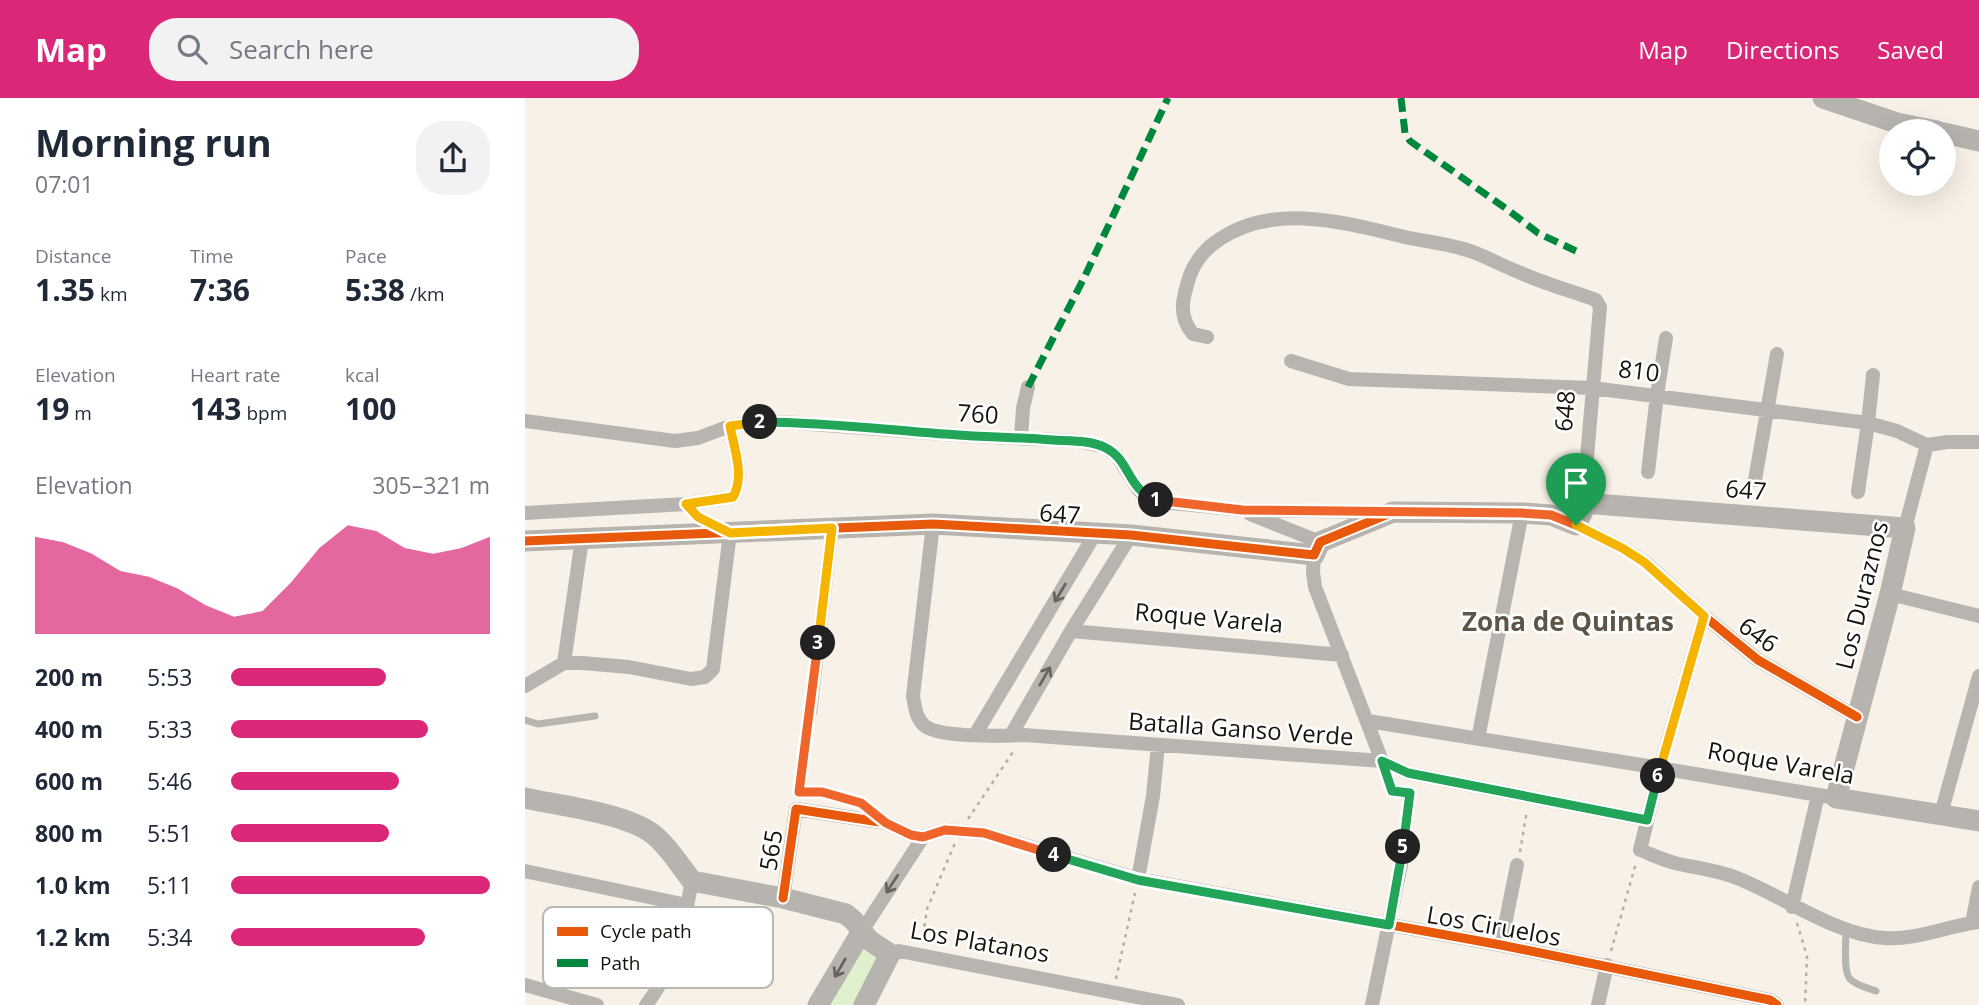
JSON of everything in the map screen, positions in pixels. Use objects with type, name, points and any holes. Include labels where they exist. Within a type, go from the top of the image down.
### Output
[{"type":"street","points":[[1823,98],[1887,119]]},
{"type":"street","points":[[1956,136],[1979,141]]},
{"type":"street","name":"648","points":[[1207,338],[1193,334],[1183,317],[1191,274],[1199,258],[1231,231],[1251,223],[1276,218],[1303,218],[1363,227],[1472,251],[1524,274],[1596,300],[1600,307],[1583,503],[1576,525]]},
{"type":"street","points":[[1648,472],[1666,338]]},
{"type":"street","points":[[1755,480],[1777,354]]},
{"type":"street","name":"810","points":[[1291,361],[1349,379],[1593,388],[1868,423],[1927,445],[1979,442]]},
{"type":"street","points":[[1858,492],[1873,375]]},
{"type":"street","points":[[1021,438],[1028,387]]},
{"type":"street","name":"760","points":[[529,420],[675,441],[698,438],[730,426],[756,422],[1078,441],[1105,447],[1117,456],[1145,496],[1162,502],[1242,510],[1393,512]]},
{"type":"street","points":[[525,513],[686,504],[733,497],[739,478],[730,426]]},
{"type":"street","name":"Los Duraznos","points":[[1792,907],[1827,797],[1857,717],[1927,445]]},
{"type":"street","name":"647","points":[[1583,503],[1905,528]]},
{"type":"street","points":[[1242,510],[1317,548],[1313,572],[1315,587],[1382,761]]},
{"type":"street","name":"647","points":[[525,541],[933,524],[1317,548],[1393,512],[1551,515],[1576,525]]},
{"type":"street","points":[[1478,739],[1522,513]]},
{"type":"street","name":"Batalla Ganso Verde","points":[[933,524],[913,696],[916,714],[926,727],[942,732],[975,735],[1017,735],[1382,761],[1408,773],[1647,820]]},
{"type":"street","name":"646","points":[[1576,525],[1644,562],[1758,660],[1857,717]]},
{"type":"street","points":[[810,712],[832,528]]},
{"type":"street","points":[[525,686],[564,663],[629,667],[691,679],[705,677],[713,669],[730,533]]},
{"type":"street","points":[[975,735],[1095,534]]},
{"type":"street","points":[[1017,735],[1071,631],[1131,535]]},
{"type":"street","points":[[564,663],[582,539]]},
{"type":"street","points":[[1890,594],[1979,616]]},
{"type":"street","points":[[1704,616],[1660,768],[1640,850],[1671,862],[1731,876],[1764,889],[1792,907],[1874,936],[1902,939],[1975,923],[1979,887]]},
{"type":"street","name":"Roque Varela","points":[[1071,631],[1342,655]]},
{"type":"street","points":[[1941,814],[1979,676]]},
{"type":"street","name":"Roque Varela","points":[[1368,721],[1979,821]]},
{"type":"street","points":[[1138,880],[1159,745]]},
{"type":"street","points":[[525,798],[625,820],[644,828],[666,847],[692,881],[687,905],[525,871]]},
{"type":"street","name":"565","points":[[783,898],[796,809],[886,823]]},
{"type":"street","points":[[818,1005],[923,837],[911,835],[886,823]]},
{"type":"street","name":"Los Ciruelos","points":[[923,837],[945,830],[984,833],[1138,880],[1607,965],[1770,1000],[1777,1005]]},
{"type":"street","points":[[1372,1005],[1401,865]]},
{"type":"street","points":[[1501,945],[1517,865]]},
{"type":"street","name":"Los Platanos","points":[[692,881],[783,898],[846,915],[869,940],[890,954],[899,951],[1112,999],[1178,1005]]},
{"type":"street","points":[[864,1005],[890,954]]},
{"type":"street","points":[[1598,1005],[1607,965]]},
{"type":"street","points":[[525,985],[597,1005]]},
{"type":"street","points":[[646,1005],[659,988]]},
{"type":"lane","points":[[686,504],[698,517],[730,533]]},
{"type":"lane","points":[[525,720],[538,724],[595,716]]},
{"type":"lane","points":[[799,792],[822,792],[861,803],[886,823]]},
{"type":"lane","points":[[1846,928],[1846,972],[1849,979],[1876,991]]},
{"type":"path","points":[[799,792],[810,712]]},
{"type":"path","points":[[923,935],[927,909],[961,830],[1017,735]]},
{"type":"path","points":[[1382,761],[1392,791],[1410,793],[1401,865]]},
{"type":"path","points":[[1517,865],[1529,797]]},
{"type":"path","points":[[1607,965],[1640,850]]},
{"type":"path","points":[[1112,999],[1138,880]]},
{"type":"path","points":[[1792,907],[1807,956],[1805,1005]]},
{"type":"green space","points":[[862,931],[890,954],[864,1005],[818,1005]]},
{"type":"marked path","points":[[1028,387],[1084,278],[1168,98]]},
{"type":"marked path","points":[[1401,98],[1405,133],[1410,141],[1538,233],[1576,251]]},
{"type":"cycle path","points":[[525,541],[933,524],[1131,535],[1314,555],[1320,542],[1393,512],[1551,515],[1576,525],[1645,562],[1704,616],[1758,660],[1857,717]]},
{"type":"cycle path","points":[[783,898],[796,809],[886,823],[911,835],[923,837],[945,830],[984,833],[1138,879],[1501,945],[1770,1000],[1777,1005]]},
{"type":"district","name":"Zona de Quintas","points":[[1568,621]]},
{"type":"route","points":[[783,422],[1078,441],[1105,447],[1117,456],[1145,496],[1162,502],[1242,510],[1522,513],[1551,515],[1576,525],[1644,562],[1704,616],[1647,820],[1408,773],[1382,761],[1392,791],[1410,793],[1401,865],[1389,925],[1138,880],[984,833],[945,830],[923,837],[911,835],[886,823],[861,803],[822,792],[799,792],[832,528],[730,533],[698,517],[686,504],[733,497],[739,478],[730,426],[783,422]]}]
